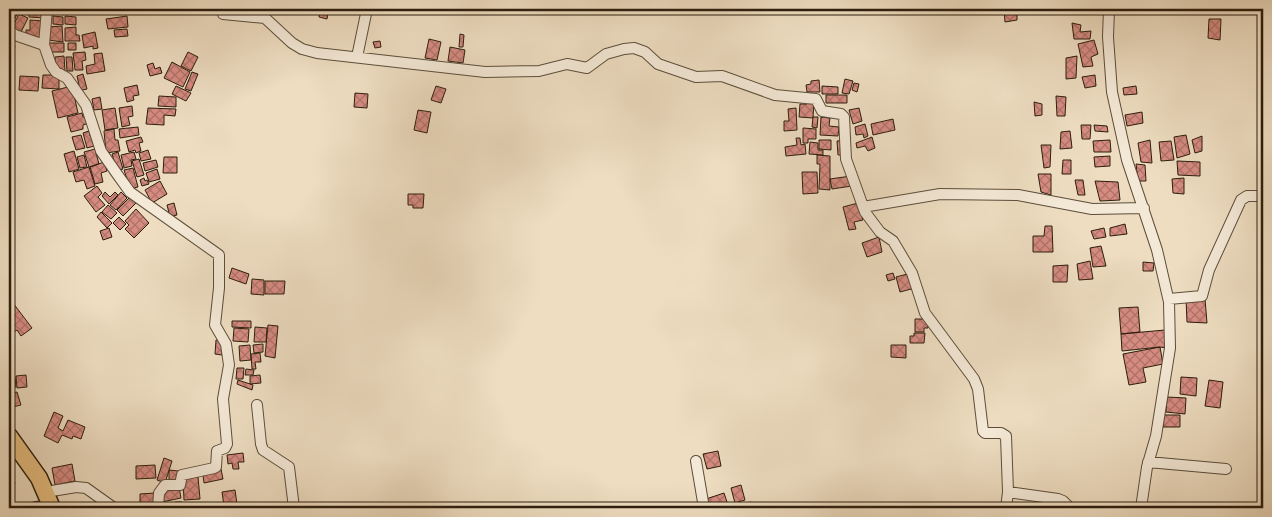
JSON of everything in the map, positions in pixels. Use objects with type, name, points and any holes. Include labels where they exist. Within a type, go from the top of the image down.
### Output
[{"type":"main road","points":[[9,436],[39,478],[52,508]]},
{"type":"street","points":[[47,9],[44,45],[51,65],[56,72],[68,78],[86,105],[102,150],[116,174],[130,192],[219,256],[219,288],[215,325],[226,344],[229,365],[223,399],[226,444],[225,448],[217,451],[214,468],[182,475],[180,485],[164,485],[159,493],[158,508]]},
{"type":"street","points":[[357,57],[367,9]]},
{"type":"street","points":[[1109,9],[1108,37],[1112,92],[1127,160],[1144,208],[1169,299],[1170,348],[1156,436],[1148,462],[1141,508]]},
{"type":"street","points":[[223,14],[265,18],[292,43],[302,49],[485,72],[539,71],[567,64],[587,68],[606,54],[634,48],[645,52],[658,64],[696,77],[722,76],[774,95],[816,100],[822,111],[841,114],[844,117],[846,159],[867,215],[880,232],[893,241],[912,273],[926,313],[974,379],[978,389],[983,431],[985,433],[1001,433],[1006,436],[1008,492],[1006,508]]},
{"type":"street","points":[[9,30],[14,34],[44,45]]},
{"type":"street","points":[[863,207],[940,194],[1018,195],[1092,209],[1144,208]]},
{"type":"street","points":[[1169,299],[1202,296],[1209,270],[1241,200],[1247,196],[1263,196]]},
{"type":"street","points":[[257,405],[263,450],[289,467],[294,508]]},
{"type":"street","points":[[696,461],[704,508]]},
{"type":"street","points":[[1148,462],[1226,469]]},
{"type":"street","points":[[46,492],[76,487],[86,488],[114,508]]},
{"type":"street","points":[[1008,492],[1058,499],[1070,508]]},
{"type":"building","points":[[9,9],[19,10],[10,29],[9,28]]},
{"type":"building","points":[[29,9],[45,9],[45,18],[29,17]]},
{"type":"building","points":[[60,9],[75,9],[75,11],[62,15]]},
{"type":"building","points":[[1004,9],[1017,9],[1017,20],[1005,22]]},
{"type":"building","points":[[1189,9],[1203,9],[1202,14],[1189,14]]},
{"type":"building","points":[[320,11],[328,13],[327,19],[319,17]]},
{"type":"building","points":[[19,14],[28,18],[20,34],[11,30]]},
{"type":"building","points":[[53,16],[63,17],[63,25],[53,24]]},
{"type":"building","points":[[65,16],[76,17],[76,25],[65,24]]},
{"type":"building","points":[[127,16],[128,27],[108,29],[106,19]]},
{"type":"building","points":[[1209,19],[1221,19],[1220,40],[1208,38]]},
{"type":"building","points":[[30,20],[43,21],[42,39],[26,38],[26,30],[30,30]]},
{"type":"building","points":[[1072,23],[1081,25],[1080,32],[1091,31],[1090,39],[1074,39]]},
{"type":"building","points":[[62,26],[63,42],[48,40],[48,27]]},
{"type":"building","points":[[76,27],[76,35],[79,35],[80,41],[65,41],[65,28]]},
{"type":"building","points":[[127,29],[128,36],[115,37],[114,30]]},
{"type":"building","points":[[95,32],[98,48],[93,49],[93,46],[84,48],[82,35]]},
{"type":"building","points":[[460,34],[464,35],[463,47],[459,47]]},
{"type":"building","points":[[429,39],[441,42],[437,60],[425,58]]},
{"type":"building","points":[[1094,40],[1098,54],[1091,57],[1093,66],[1083,67],[1078,44]]},
{"type":"building","points":[[9,41],[11,42],[10,45],[15,46],[11,59],[9,58]]},
{"type":"building","points":[[380,41],[381,47],[375,48],[373,42]]},
{"type":"building","points":[[49,43],[64,43],[64,52],[49,52]]},
{"type":"building","points":[[68,43],[76,43],[76,50],[68,50]]},
{"type":"building","points":[[450,47],[465,50],[463,63],[448,61]]},
{"type":"building","points":[[85,52],[86,60],[82,61],[83,70],[75,70],[73,53]]},
{"type":"building","points":[[188,52],[198,57],[191,71],[181,66]]},
{"type":"building","points":[[102,53],[105,71],[87,74],[86,66],[95,64],[94,54]]},
{"type":"building","points":[[64,56],[65,71],[56,71],[55,57]]},
{"type":"building","points":[[1077,56],[1076,78],[1066,79],[1066,58]]},
{"type":"building","points":[[66,57],[72,57],[73,71],[67,71]]},
{"type":"building","points":[[172,62],[190,72],[183,87],[164,78]]},
{"type":"building","points":[[153,63],[155,69],[160,67],[162,73],[150,76],[147,65]]},
{"type":"building","points":[[192,72],[198,74],[191,91],[185,89]]},
{"type":"building","points":[[83,74],[87,89],[78,91],[76,86],[79,85],[77,76]]},
{"type":"building","points":[[43,75],[59,75],[59,89],[42,88]]},
{"type":"building","points":[[1095,75],[1096,86],[1085,88],[1082,77]]},
{"type":"building","points":[[20,76],[39,77],[38,91],[19,90]]},
{"type":"building","points":[[845,79],[853,81],[849,94],[842,93]]},
{"type":"building","points":[[819,80],[820,92],[807,92],[806,85],[811,84],[811,81]]},
{"type":"building","points":[[854,83],[859,84],[857,92],[852,90]]},
{"type":"building","points":[[137,85],[139,95],[133,96],[134,100],[127,102],[124,88]]},
{"type":"building","points":[[72,86],[78,113],[58,118],[52,91]]},
{"type":"building","points":[[176,86],[191,93],[186,101],[172,94]]},
{"type":"building","points":[[436,86],[446,89],[441,103],[431,100]]},
{"type":"building","points":[[822,86],[838,87],[838,94],[822,94]]},
{"type":"building","points":[[1136,86],[1137,94],[1124,95],[1123,88]]},
{"type":"building","points":[[355,93],[368,94],[367,108],[354,107]]},
{"type":"building","points":[[826,95],[847,95],[847,103],[826,103]]},
{"type":"building","points":[[159,96],[176,97],[176,107],[158,106]]},
{"type":"building","points":[[1056,96],[1066,97],[1065,116],[1057,116]]},
{"type":"building","points":[[100,97],[102,109],[94,110],[92,99]]},
{"type":"building","points":[[807,99],[814,100],[813,118],[799,117],[800,104],[807,104]]},
{"type":"building","points":[[1034,102],[1042,104],[1042,115],[1035,116]]},
{"type":"building","points":[[132,106],[133,116],[128,117],[130,125],[122,127],[119,108]]},
{"type":"building","points":[[115,108],[118,128],[105,130],[102,110]]},
{"type":"building","points":[[148,108],[176,109],[175,116],[164,115],[164,125],[146,124]]},
{"type":"building","points":[[796,108],[797,130],[784,131],[784,121],[789,121],[788,109]]},
{"type":"building","points":[[859,108],[862,121],[853,124],[849,110]]},
{"type":"building","points":[[418,110],[431,112],[427,133],[414,130]]},
{"type":"building","points":[[1142,112],[1143,123],[1127,126],[1125,115]]},
{"type":"building","points":[[82,113],[83,117],[87,116],[89,123],[83,125],[83,129],[71,132],[67,117]]},
{"type":"building","points":[[813,117],[818,117],[817,128],[812,127]]},
{"type":"building","points":[[821,117],[830,118],[829,126],[839,127],[838,136],[820,135]]},
{"type":"building","points":[[893,119],[895,130],[873,135],[871,124]]},
{"type":"building","points":[[865,124],[868,136],[864,138],[863,134],[856,135],[855,127]]},
{"type":"building","points":[[1081,125],[1091,125],[1090,139],[1082,139]]},
{"type":"building","points":[[1094,125],[1107,126],[1108,132],[1095,131]]},
{"type":"building","points":[[138,127],[139,135],[120,138],[119,129]]},
{"type":"building","points":[[803,128],[816,129],[816,139],[808,139],[808,143],[803,143]]},
{"type":"building","points":[[114,129],[115,140],[118,140],[120,151],[106,153],[104,131]]},
{"type":"building","points":[[89,131],[90,136],[94,135],[94,146],[87,148],[83,133]]},
{"type":"building","points":[[1070,131],[1072,148],[1060,149],[1061,132]]},
{"type":"building","points":[[81,135],[85,148],[76,150],[72,137]]},
{"type":"building","points":[[1186,135],[1190,154],[1177,158],[1174,137]]},
{"type":"building","points":[[1202,136],[1202,151],[1195,153],[1192,140]]},
{"type":"building","points":[[141,137],[143,142],[139,143],[141,151],[136,153],[135,150],[129,152],[126,141]]},
{"type":"building","points":[[872,137],[875,148],[868,151],[865,146],[857,148],[856,143]]},
{"type":"building","points":[[796,138],[800,138],[801,145],[805,144],[806,154],[786,156],[785,147],[797,145]]},
{"type":"building","points":[[819,140],[831,140],[831,150],[819,149]]},
{"type":"building","points":[[845,140],[845,155],[838,155],[837,141]]},
{"type":"building","points":[[1110,140],[1111,152],[1094,152],[1093,141]]},
{"type":"building","points":[[1150,140],[1152,163],[1141,162],[1138,143]]},
{"type":"building","points":[[1171,141],[1174,160],[1161,161],[1159,142]]},
{"type":"building","points":[[810,142],[818,143],[818,150],[823,150],[823,155],[809,154]]},
{"type":"building","points":[[1041,145],[1051,145],[1050,167],[1044,168]]},
{"type":"building","points":[[95,149],[99,164],[89,167],[84,152]]},
{"type":"building","points":[[148,150],[151,159],[141,161],[139,153]]},
{"type":"building","points":[[74,151],[79,169],[69,172],[64,154]]},
{"type":"building","points":[[118,152],[123,169],[117,171],[112,154]]},
{"type":"building","points":[[134,152],[136,159],[131,160],[132,166],[124,168],[121,155]]},
{"type":"building","points":[[84,155],[87,167],[80,168],[77,157]]},
{"type":"building","points":[[817,155],[830,156],[830,190],[819,189],[820,164],[817,164]]},
{"type":"building","points":[[1110,156],[1110,166],[1095,167],[1094,157]]},
{"type":"building","points":[[164,157],[177,157],[177,173],[163,173]]},
{"type":"building","points":[[139,159],[144,175],[137,177],[132,161]]},
{"type":"building","points":[[156,160],[158,167],[145,171],[143,163]]},
{"type":"building","points":[[1063,160],[1071,160],[1071,174],[1062,174]]},
{"type":"building","points":[[1177,161],[1200,162],[1200,176],[1178,175]]},
{"type":"building","points":[[104,162],[107,171],[101,173],[103,182],[95,184],[90,167]]},
{"type":"building","points":[[1136,164],[1145,165],[1146,181],[1138,181]]},
{"type":"building","points":[[89,167],[95,186],[87,189],[84,180],[76,182],[73,172]]},
{"type":"building","points":[[133,168],[138,187],[130,189],[124,170]]},
{"type":"building","points":[[157,169],[160,179],[149,182],[146,173]]},
{"type":"building","points":[[802,172],[817,172],[818,193],[803,194]]},
{"type":"building","points":[[1038,174],[1051,174],[1051,195],[1041,192]]},
{"type":"building","points":[[851,176],[852,186],[832,189],[830,179]]},
{"type":"building","points":[[144,178],[149,184],[142,186],[140,180]]},
{"type":"building","points":[[1184,178],[1184,194],[1173,193],[1172,179]]},
{"type":"building","points":[[1075,180],[1083,180],[1085,195],[1078,195]]},
{"type":"building","points":[[160,181],[167,194],[152,203],[145,190]]},
{"type":"building","points":[[1095,181],[1118,182],[1120,200],[1100,201]]},
{"type":"building","points":[[97,186],[102,193],[98,197],[105,205],[96,212],[84,196]]},
{"type":"building","points":[[105,192],[110,197],[115,192],[118,195],[109,204],[102,196]]},
{"type":"building","points":[[121,192],[127,198],[116,210],[110,205]]},
{"type":"building","points":[[408,194],[424,194],[423,208],[413,208],[413,205],[408,205]]},
{"type":"building","points":[[130,197],[136,203],[123,216],[117,210]]},
{"type":"building","points":[[174,203],[177,215],[170,217],[167,205]]},
{"type":"building","points":[[858,203],[863,220],[854,222],[856,229],[849,230],[843,207]]},
{"type":"building","points":[[108,205],[117,213],[111,219],[102,212]]},
{"type":"building","points":[[136,209],[149,223],[134,238],[125,229],[129,225],[125,221]]},
{"type":"building","points":[[101,212],[112,223],[107,228],[97,217]]},
{"type":"building","points":[[119,217],[126,224],[120,230],[113,223]]},
{"type":"building","points":[[1125,224],[1127,234],[1110,236],[1110,228]]},
{"type":"building","points":[[1045,226],[1052,226],[1053,252],[1033,252],[1033,236],[1044,236]]},
{"type":"building","points":[[109,228],[112,237],[103,240],[100,231]]},
{"type":"building","points":[[1104,228],[1106,237],[1094,239],[1091,231]]},
{"type":"building","points":[[879,237],[882,252],[867,257],[862,243]]},
{"type":"building","points":[[1101,246],[1106,266],[1093,267],[1090,248]]},
{"type":"building","points":[[1090,261],[1093,279],[1079,280],[1077,264]]},
{"type":"building","points":[[1143,262],[1154,263],[1153,271],[1143,271]]},
{"type":"building","points":[[1068,265],[1067,282],[1053,282],[1053,266]]},
{"type":"building","points":[[232,268],[249,274],[246,284],[229,278]]},
{"type":"building","points":[[893,273],[895,279],[888,281],[886,275]]},
{"type":"building","points":[[911,273],[915,288],[900,292],[896,277]]},
{"type":"building","points":[[252,279],[264,280],[264,295],[251,294]]},
{"type":"building","points":[[265,281],[285,281],[284,294],[265,294]]},
{"type":"building","points":[[1186,299],[1205,299],[1207,323],[1187,322]]},
{"type":"building","points":[[13,303],[32,328],[21,336],[17,330],[9,335],[9,306]]},
{"type":"building","points":[[1138,307],[1140,332],[1121,334],[1119,308]]},
{"type":"building","points":[[915,319],[928,319],[928,328],[924,328],[924,332],[915,332]]},
{"type":"building","points":[[232,321],[251,321],[251,328],[232,327]]},
{"type":"building","points":[[268,325],[278,326],[275,358],[265,356]]},
{"type":"building","points":[[255,327],[267,328],[266,342],[254,342]]},
{"type":"building","points":[[234,328],[249,329],[248,342],[233,341]]},
{"type":"building","points":[[1165,330],[1166,348],[1122,351],[1121,334]]},
{"type":"building","points":[[914,333],[925,333],[924,343],[910,343],[910,336],[914,336]]},
{"type":"building","points":[[216,340],[224,341],[222,355],[215,354]]},
{"type":"building","points":[[263,344],[263,352],[254,353],[253,345]]},
{"type":"building","points":[[250,345],[251,360],[240,361],[239,346]]},
{"type":"building","points":[[891,345],[906,345],[906,358],[891,357]]},
{"type":"building","points":[[1160,347],[1163,364],[1143,368],[1146,382],[1129,385],[1123,354]]},
{"type":"building","points":[[260,353],[261,362],[255,362],[256,369],[252,369],[251,354]]},
{"type":"building","points":[[237,368],[244,368],[243,379],[236,379]]},
{"type":"building","points":[[246,369],[254,370],[253,375],[245,375]]},
{"type":"building","points":[[26,375],[27,387],[17,388],[16,376]]},
{"type":"building","points":[[260,375],[261,383],[250,384],[250,376]]},
{"type":"building","points":[[15,377],[16,387],[9,387],[9,378]]},
{"type":"building","points":[[1181,377],[1197,378],[1196,396],[1180,394]]},
{"type":"building","points":[[238,380],[253,385],[252,390],[237,384]]},
{"type":"building","points":[[1209,380],[1223,382],[1220,408],[1205,406]]},
{"type":"building","points":[[17,392],[21,405],[9,408],[9,394]]},
{"type":"building","points":[[1167,397],[1186,398],[1185,414],[1166,412]]},
{"type":"building","points":[[54,412],[63,416],[58,428],[63,431],[68,420],[85,427],[81,439],[73,436],[72,439],[62,435],[58,443],[44,436]]},
{"type":"building","points":[[1163,415],[1180,415],[1180,427],[1163,427]]},
{"type":"building","points":[[718,451],[721,466],[707,469],[703,454]]},
{"type":"building","points":[[243,453],[244,462],[238,462],[239,469],[233,469],[232,463],[228,464],[227,455]]},
{"type":"building","points":[[164,458],[172,461],[165,483],[157,480]]},
{"type":"building","points":[[72,464],[75,481],[55,485],[52,468]]},
{"type":"building","points":[[155,465],[156,478],[136,479],[136,466]]},
{"type":"building","points":[[11,468],[15,484],[9,486],[9,469]]},
{"type":"building","points":[[221,469],[223,479],[204,483],[203,475],[208,471]]},
{"type":"building","points":[[169,470],[178,471],[177,483],[169,483]]},
{"type":"building","points":[[198,477],[200,499],[184,500],[183,479]]},
{"type":"building","points":[[741,485],[745,500],[735,503],[731,488]]},
{"type":"building","points":[[179,487],[181,498],[162,502],[161,494],[166,493],[165,489]]},
{"type":"building","points":[[235,490],[237,504],[224,506],[222,492]]},
{"type":"building","points":[[155,493],[156,508],[140,508],[140,494]]},
{"type":"building","points":[[724,493],[729,508],[709,508],[706,499]]},
{"type":"building","points":[[38,501],[40,508],[21,508],[20,505]]},
{"type":"building","points":[[175,502],[182,502],[182,508],[175,508]]},
{"type":"building","points":[[751,502],[753,508],[732,508],[732,507]]}]
